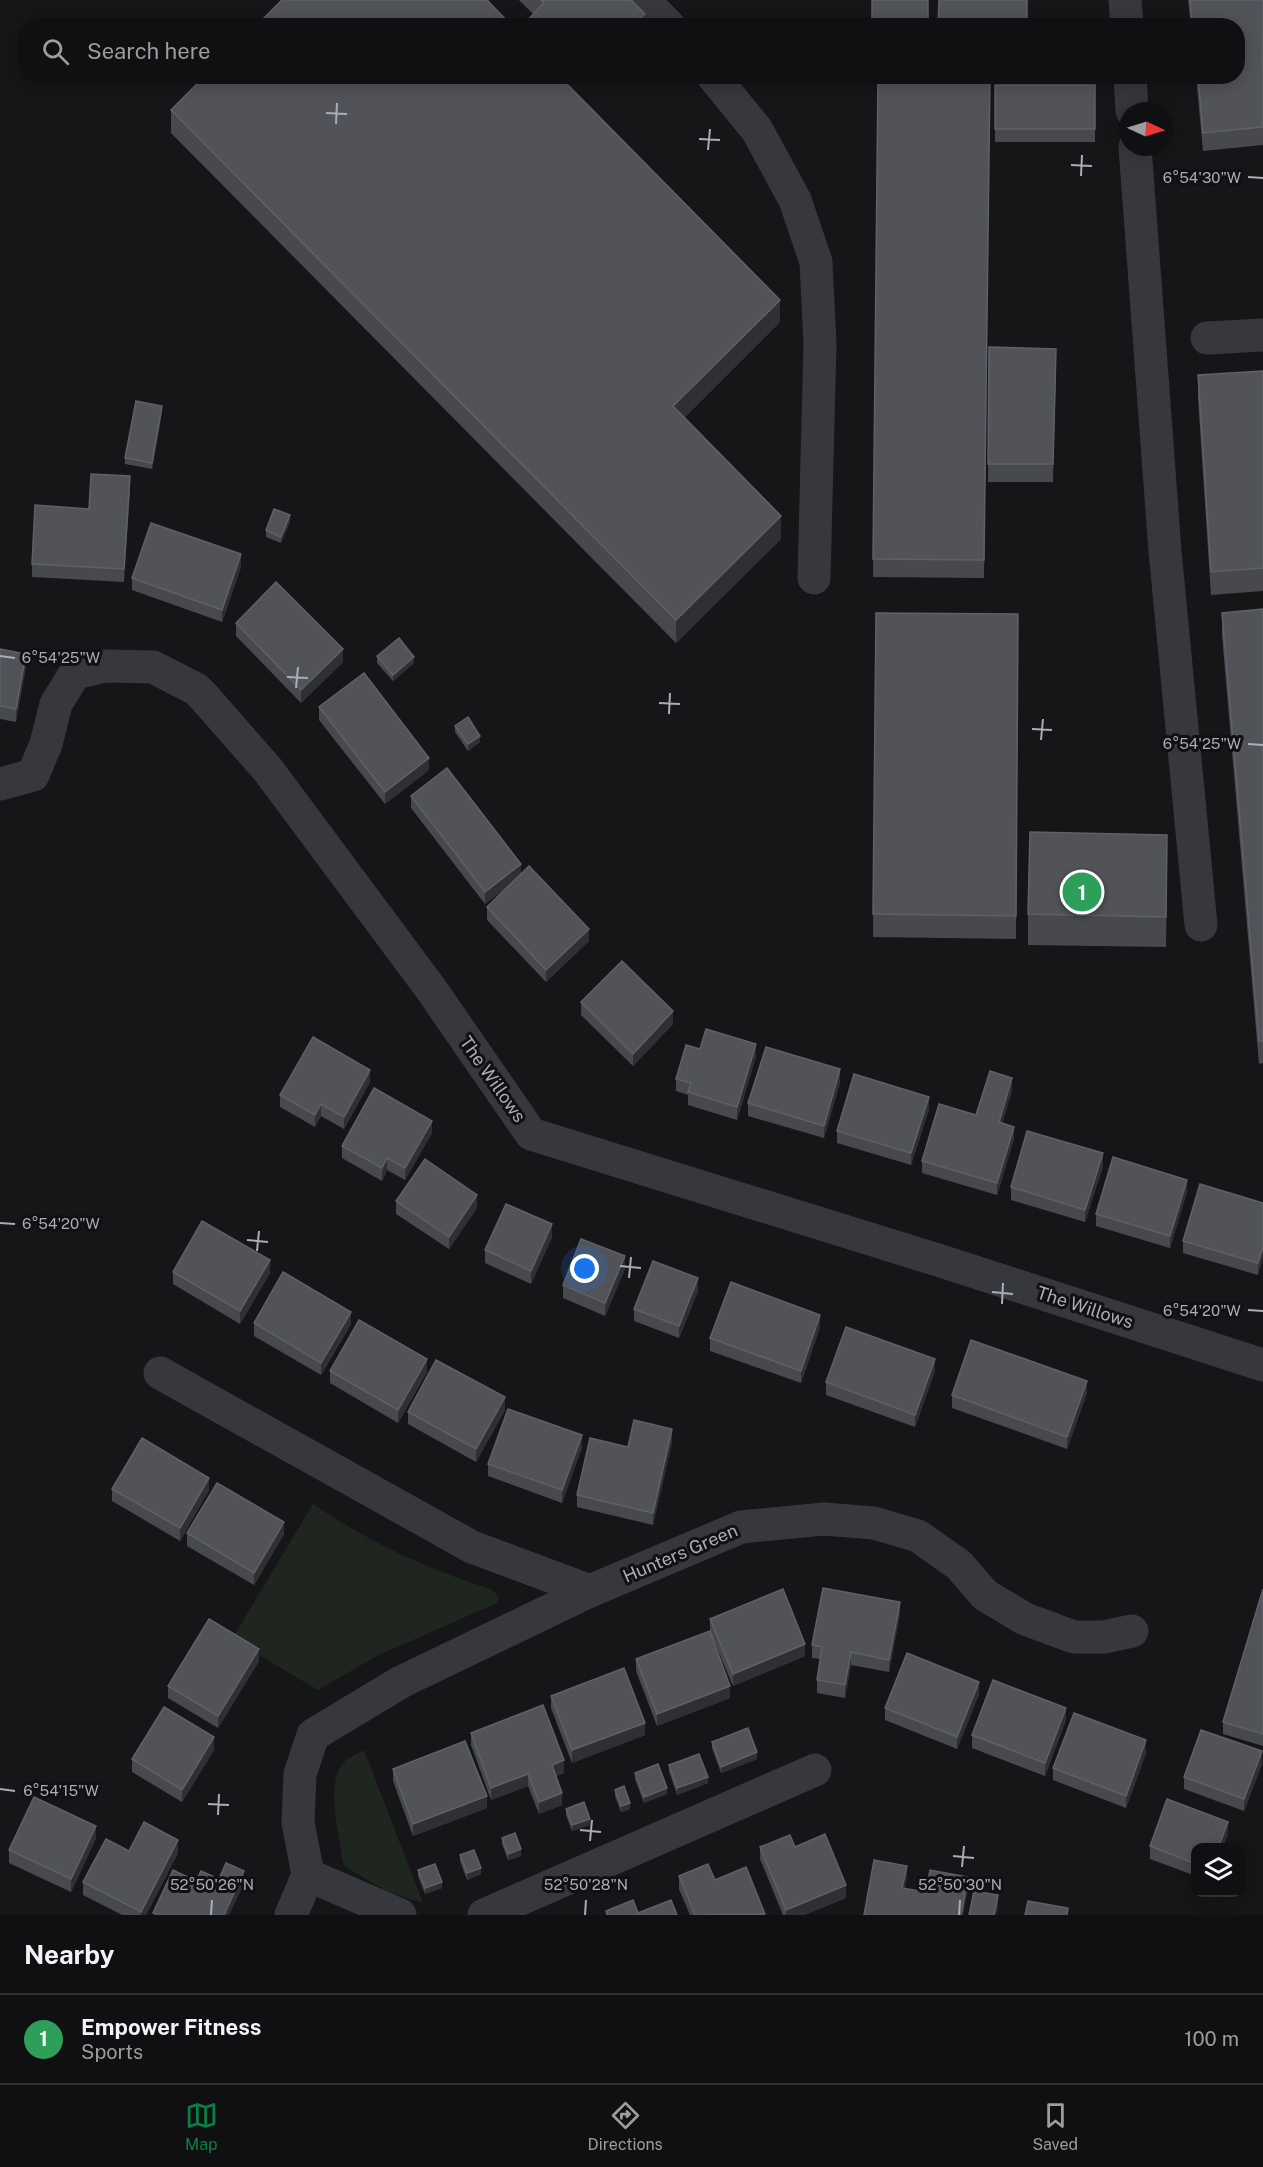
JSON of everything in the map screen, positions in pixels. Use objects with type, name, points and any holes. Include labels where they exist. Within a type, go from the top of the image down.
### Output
[{"type":"street","points":[[643,0],[661,18]]},
{"type":"street","points":[[1125,0],[1126,18]]},
{"type":"street","points":[[720,84],[758,130],[795,200],[816,262],[820,344],[814,578]]},
{"type":"street","points":[[1130,84],[1131,102]]},
{"type":"street","points":[[1136,156],[1165,551],[1201,925]]},
{"type":"street","points":[[1207,339],[1263,335]]},
{"type":"street","name":"The Willows","points":[[0,784],[33,775],[46,744],[56,704],[75,672],[106,666],[153,667],[196,689],[257,757],[431,989],[531,1134],[941,1261],[1263,1365]]},
{"type":"street","points":[[160,1374],[472,1547],[590,1591]]},
{"type":"street","name":"Hunters Green","points":[[308,1875],[298,1822],[300,1774],[313,1735],[401,1682],[590,1591],[741,1527],[824,1519],[874,1523],[918,1536],[959,1565],[985,1595],[1025,1619],[1074,1637],[1104,1637],[1132,1631]]},
{"type":"street","points":[[484,1915],[815,1770]]},
{"type":"street","points":[[291,1915],[308,1875],[400,1915]]},
{"type":"shaded area","points":[[313,1504],[399,1553],[444,1573],[491,1589],[499,1597],[497,1603],[377,1656],[318,1690],[232,1639]]},
{"type":"shaded area","points":[[364,1750],[423,1903],[388,1892],[344,1866],[335,1815],[335,1787],[343,1763]]},
{"type":"building","points":[[282,0],[487,0],[504,18],[264,18]]},
{"type":"building","points":[[541,0],[631,0],[645,14],[641,18],[530,18],[544,3]]},
{"type":"building","points":[[872,0],[928,0],[928,18],[872,18]]},
{"type":"building","points":[[939,0],[1027,0],[1027,18],[938,18]]},
{"type":"building","points":[[1190,0],[1263,0],[1263,127],[1203,133],[1199,84],[1245,84],[1245,18],[1191,18]]},
{"type":"building","points":[[197,84],[567,84],[780,300],[673,406],[781,516],[676,620],[171,110]]},
{"type":"building","points":[[878,84],[990,84],[984,560],[873,559]]},
{"type":"building","points":[[995,85],[1095,85],[1095,129],[995,129]]},
{"type":"building","points":[[989,347],[1056,349],[1053,464],[988,464]]},
{"type":"building","points":[[1263,371],[1263,568],[1211,572],[1198,375]]},
{"type":"building","points":[[136,401],[162,406],[152,463],[125,458]]},
{"type":"building","points":[[91,474],[130,476],[124,569],[32,564],[35,505],[89,509]]},
{"type":"building","points":[[274,509],[290,515],[281,537],[266,530]]},
{"type":"building","points":[[151,523],[241,554],[222,610],[132,578]]},
{"type":"building","points":[[276,582],[343,649],[301,690],[236,623]]},
{"type":"building","points":[[1263,609],[1263,1041],[1259,1041],[1222,613]]},
{"type":"building","points":[[876,613],[1018,614],[1016,916],[873,914]]},
{"type":"building","points":[[399,638],[414,657],[393,675],[377,656]]},
{"type":"building","points":[[0,649],[26,654],[16,709],[0,706]]},
{"type":"building","points":[[364,673],[429,758],[385,792],[319,707]]},
{"type":"building","points":[[468,717],[480,736],[468,744],[455,726]]},
{"type":"building","points":[[447,768],[521,864],[485,892],[411,796]]},
{"type":"building","points":[[1030,832],[1167,835],[1166,917],[1028,914]]},
{"type":"building","points":[[529,866],[589,929],[546,970],[487,907]]},
{"type":"building","points":[[622,961],[673,1011],[633,1054],[581,1002]]},
{"type":"building","points":[[706,1029],[756,1044],[737,1107],[688,1092],[691,1083],[676,1079],[686,1045],[700,1049]]},
{"type":"building","points":[[313,1037],[370,1070],[344,1117],[321,1104],[315,1115],[280,1095]]},
{"type":"building","points":[[766,1047],[840,1069],[824,1126],[748,1103]]},
{"type":"building","points":[[990,1071],[1012,1078],[999,1122],[1014,1127],[997,1183],[922,1161],[939,1104],[976,1115]]},
{"type":"building","points":[[854,1074],[929,1097],[911,1153],[837,1131]]},
{"type":"building","points":[[374,1088],[432,1121],[405,1168],[387,1158],[382,1168],[342,1146]]},
{"type":"building","points":[[1027,1131],[1103,1153],[1085,1210],[1011,1187]]},
{"type":"building","points":[[1113,1157],[1187,1180],[1170,1236],[1096,1214]]},
{"type":"building","points":[[425,1159],[477,1195],[449,1237],[396,1201]]},
{"type":"building","points":[[1200,1184],[1263,1203],[1263,1247],[1258,1263],[1183,1241]]},
{"type":"building","points":[[506,1204],[552,1224],[531,1271],[485,1250]]},
{"type":"building","points":[[202,1221],[270,1260],[240,1311],[173,1272]]},
{"type":"building","points":[[581,1239],[625,1256],[605,1303],[563,1285]]},
{"type":"building","points":[[653,1261],[698,1278],[679,1326],[634,1309]]},
{"type":"building","points":[[283,1272],[351,1312],[321,1363],[254,1323]]},
{"type":"building","points":[[731,1282],[820,1315],[801,1371],[710,1338]]},
{"type":"building","points":[[359,1320],[427,1359],[398,1410],[330,1371]]},
{"type":"building","points":[[846,1327],[935,1359],[915,1415],[826,1382]]},
{"type":"building","points":[[971,1340],[1087,1381],[1067,1437],[952,1395]]},
{"type":"building","points":[[436,1360],[505,1397],[476,1449],[408,1412]]},
{"type":"building","points":[[508,1409],[582,1435],[562,1490],[488,1464]]},
{"type":"building","points":[[634,1420],[672,1429],[653,1513],[577,1495],[590,1438],[628,1447]]},
{"type":"building","points":[[142,1438],[209,1478],[180,1528],[112,1489]]},
{"type":"building","points":[[217,1483],[284,1522],[254,1573],[187,1533]]},
{"type":"building","points":[[823,1588],[900,1602],[889,1660],[851,1652],[845,1685],[817,1680],[822,1647],[812,1645]]},
{"type":"building","points":[[783,1589],[805,1644],[733,1674],[710,1619]]},
{"type":"building","points":[[1263,1589],[1263,1734],[1223,1722]]},
{"type":"building","points":[[209,1619],[259,1649],[218,1716],[168,1686]]},
{"type":"building","points":[[710,1631],[730,1686],[657,1714],[636,1659]]},
{"type":"building","points":[[907,1653],[979,1682],[957,1737],[885,1708]]},
{"type":"building","points":[[624,1668],[645,1723],[572,1750],[551,1696]]},
{"type":"building","points":[[993,1680],[1066,1708],[1045,1763],[972,1735]]},
{"type":"building","points":[[543,1705],[564,1760],[552,1765],[562,1793],[539,1802],[528,1774],[491,1788],[471,1733]]},
{"type":"building","points":[[164,1707],[214,1737],[182,1790],[132,1759]]},
{"type":"building","points":[[1074,1713],[1146,1740],[1126,1796],[1053,1768]]},
{"type":"building","points":[[748,1728],[757,1752],[721,1767],[712,1742]]},
{"type":"building","points":[[1201,1730],[1262,1751],[1244,1799],[1184,1777]]},
{"type":"building","points":[[465,1741],[487,1796],[413,1824],[393,1769]]},
{"type":"building","points":[[699,1754],[708,1777],[677,1788],[669,1765]]},
{"type":"building","points":[[658,1764],[667,1788],[644,1797],[635,1773]]},
{"type":"building","points":[[624,1786],[630,1803],[621,1806],[615,1790]]},
{"type":"building","points":[[34,1797],[96,1826],[71,1879],[9,1850]]},
{"type":"building","points":[[1167,1799],[1228,1822],[1220,1843],[1191,1843],[1191,1862],[1150,1846]]},
{"type":"building","points":[[584,1802],[590,1819],[572,1825],[566,1809]]},
{"type":"building","points":[[144,1822],[178,1840],[141,1912],[83,1882],[106,1839],[129,1851]]},
{"type":"building","points":[[515,1833],[521,1849],[508,1854],[502,1838]]},
{"type":"building","points":[[825,1834],[846,1885],[786,1910],[760,1847],[790,1835],[795,1847]]},
{"type":"building","points":[[474,1850],[481,1868],[467,1873],[460,1855]]},
{"type":"building","points":[[874,1860],[907,1866],[902,1888],[926,1892],[930,1870],[968,1877],[961,1915],[864,1915]]},
{"type":"building","points":[[226,1863],[244,1871],[224,1915],[157,1915],[153,1913],[173,1870],[196,1881],[201,1871],[219,1879]]},
{"type":"building","points":[[435,1864],[442,1882],[425,1888],[418,1870]]},
{"type":"building","points":[[708,1864],[715,1880],[746,1867],[765,1914],[695,1915],[679,1876]]},
{"type":"building","points":[[974,1891],[998,1895],[994,1915],[969,1915]]},
{"type":"building","points":[[633,1900],[638,1913],[671,1900],[677,1915],[607,1915],[606,1911]]},
{"type":"building","points":[[1028,1901],[1068,1908],[1067,1915],[1025,1915]]},
{"type":"place","name":"Empower Fitness","points":[[1082,892]]}]
